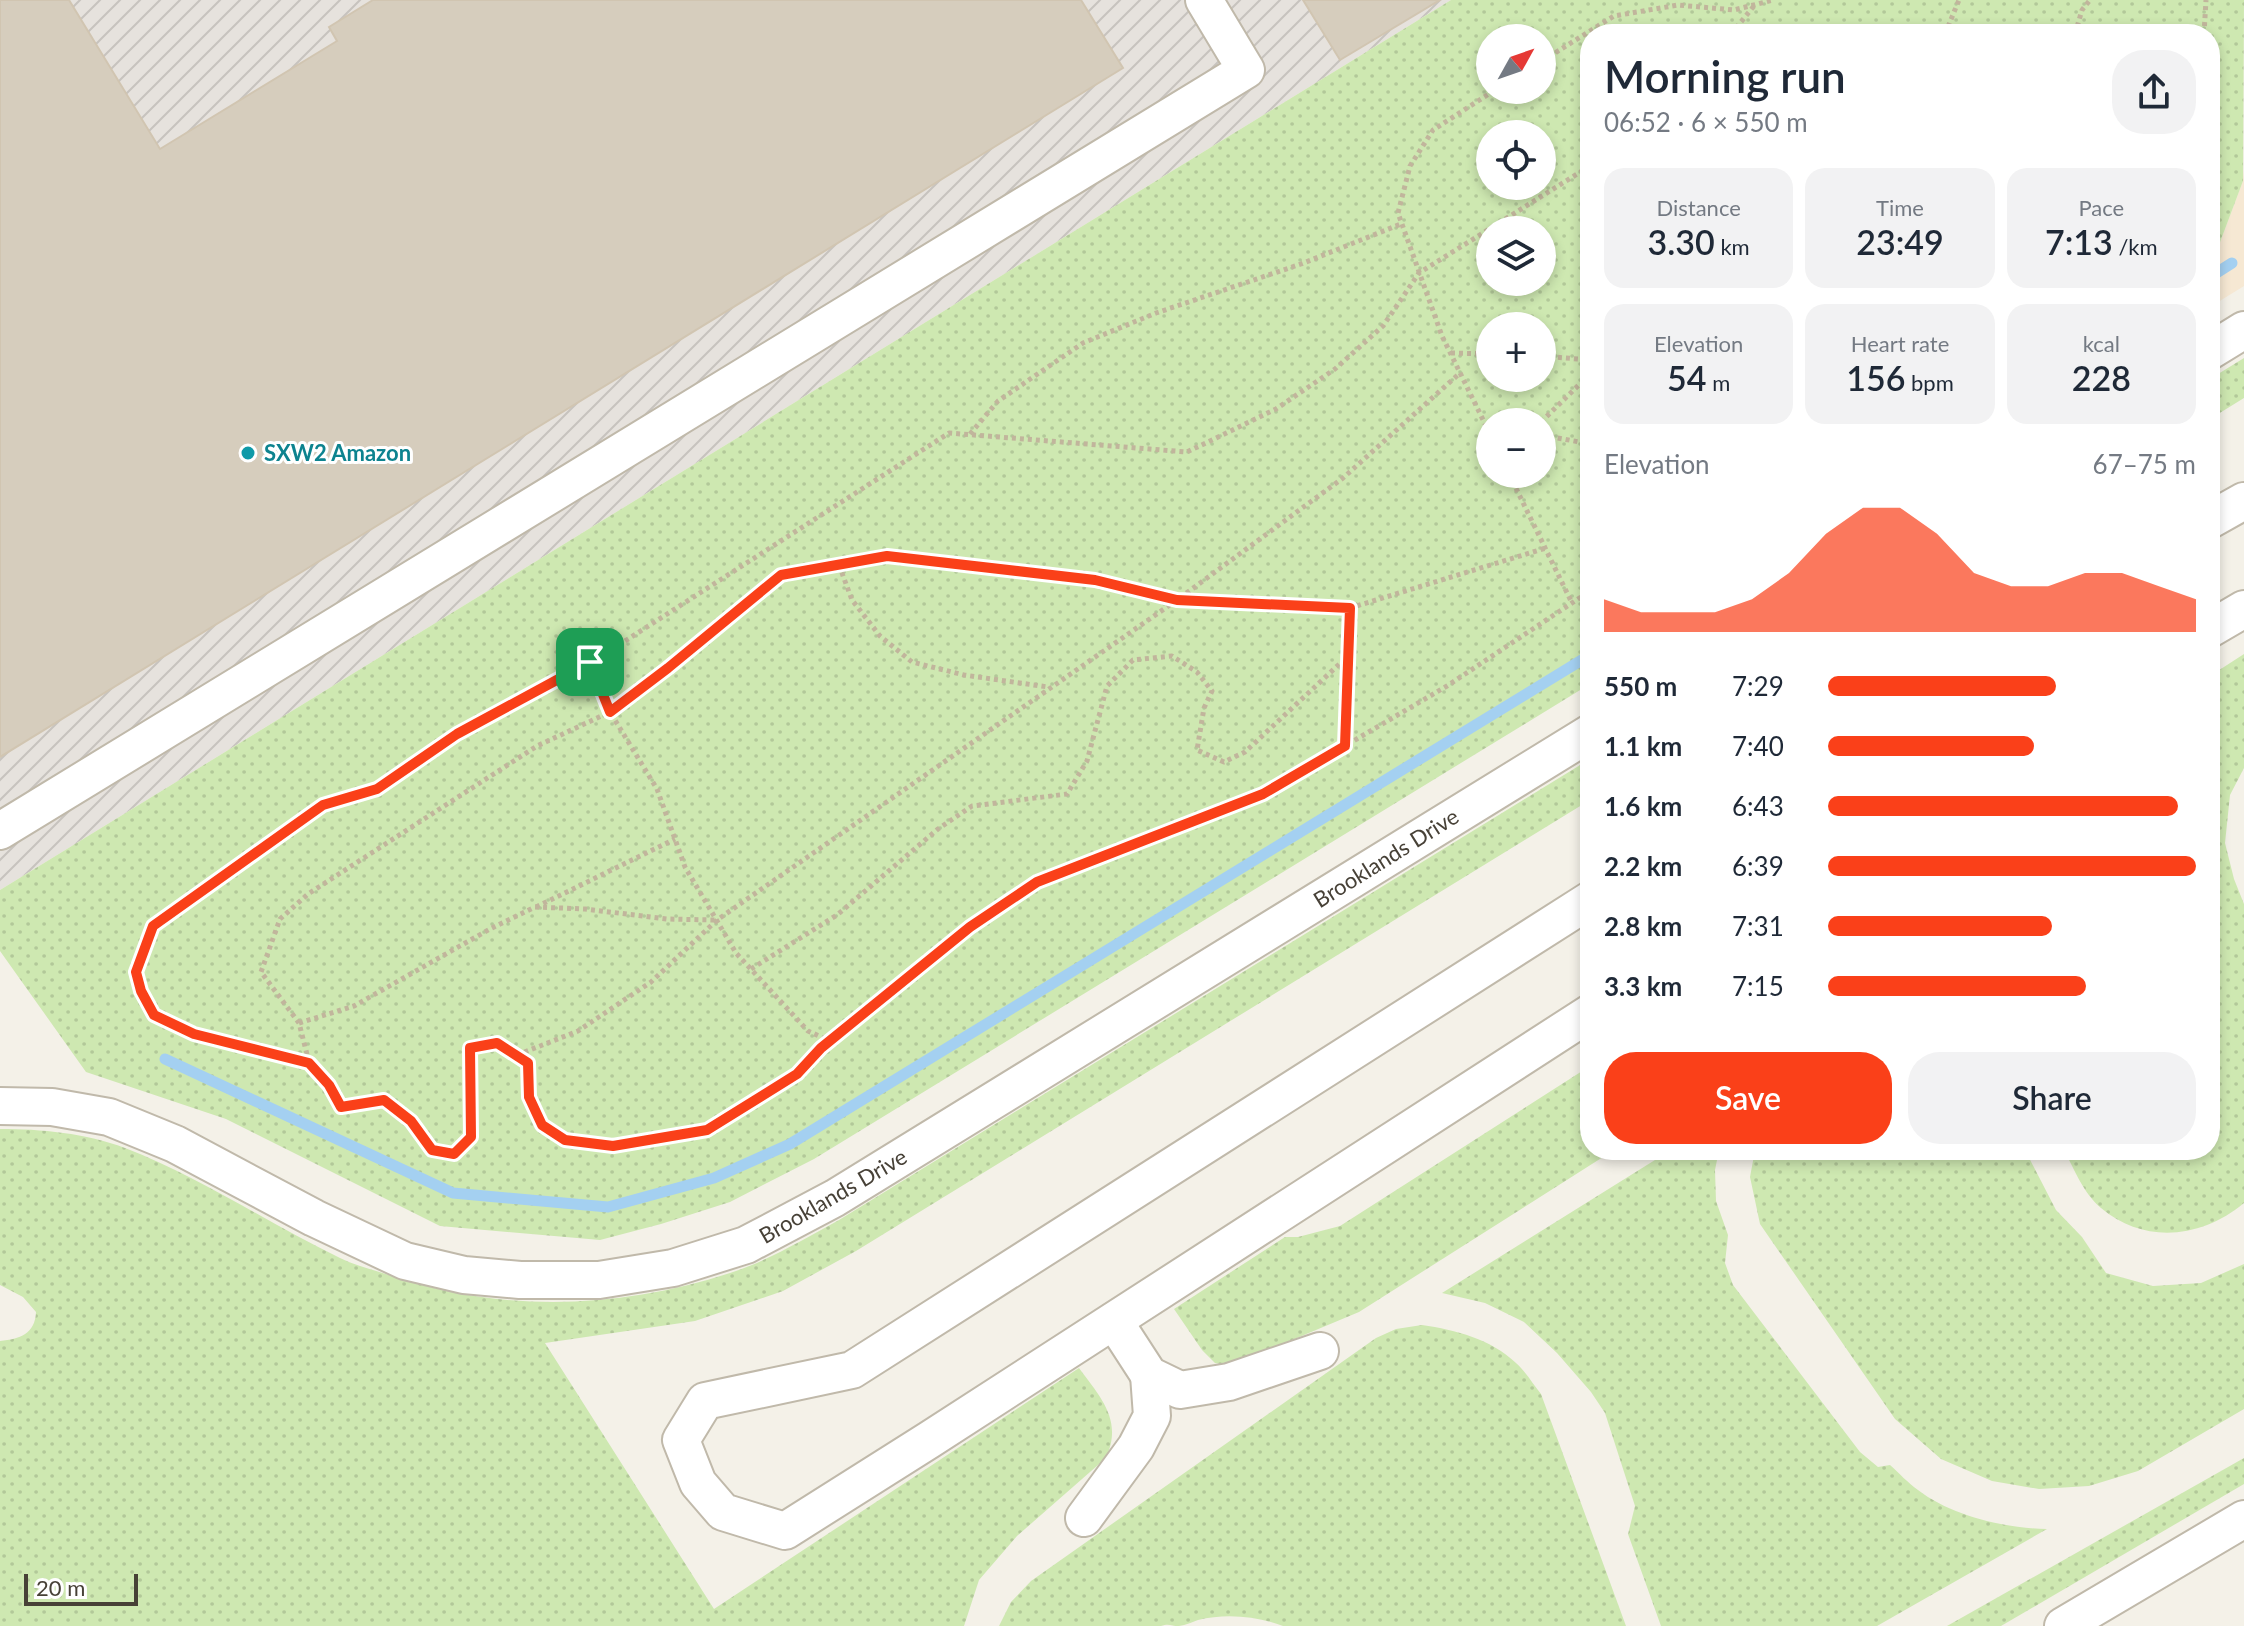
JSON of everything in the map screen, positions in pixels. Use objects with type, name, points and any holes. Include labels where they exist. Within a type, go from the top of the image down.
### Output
[{"type":"street","points":[[0,831],[1246,70],[1204,0]]},
{"type":"street","points":[[2220,345],[2244,330]]},
{"type":"street","points":[[2220,514],[2244,501]]},
{"type":"street","points":[[2220,623],[2244,609]]},
{"type":"street","name":"Brooklands Drive","points":[[0,1106],[52,1107],[109,1117],[175,1144],[314,1218],[405,1261],[464,1275],[520,1280],[599,1280],[673,1268],[746,1245],[835,1198],[1580,739]]},
{"type":"street","points":[[1580,906],[852,1370],[705,1401],[681,1440],[698,1483],[723,1512],[785,1531],[1580,1019]]},
{"type":"street","points":[[1084,1518],[1136,1447],[1152,1416],[1149,1375],[1114,1321]]},
{"type":"street","points":[[1149,1375],[1180,1390],[1229,1382],[1320,1351]]},
{"type":"street","points":[[2063,1626],[2244,1519]]},
{"type":"path","points":[[1601,24],[1614,16],[1678,5],[1734,10],[1773,0]]},
{"type":"path","points":[[1949,24],[1959,0]]},
{"type":"path","points":[[2078,24],[2082,10],[2090,0]]},
{"type":"path","points":[[2205,24],[2206,0]]},
{"type":"path","points":[[1739,24],[1754,5]]},
{"type":"path","points":[[1556,52],[1580,37]]},
{"type":"path","points":[[1476,102],[1433,130],[1410,166],[1398,213],[1450,353],[1477,408]]},
{"type":"path","points":[[309,1063],[194,1034],[154,1015],[141,991],[136,972],[153,926],[323,805],[377,789],[457,734],[590,662],[949,433],[1187,452],[1276,409],[1335,369],[1383,326],[1419,273],[1580,172]]},
{"type":"path","points":[[970,434],[998,401],[1083,343],[1156,313],[1301,264],[1401,224]]},
{"type":"path","points":[[1450,353],[1476,354]]},
{"type":"path","points":[[1556,357],[1580,359]]},
{"type":"path","points":[[516,1055],[578,1031],[651,982],[717,920],[1177,600],[1343,478],[1460,373]]},
{"type":"path","points":[[1555,408],[1580,384]]},
{"type":"path","points":[[1556,438],[1580,442]]},
{"type":"path","points":[[1516,488],[1572,603]]},
{"type":"path","points":[[1546,548],[1350,608],[1177,600],[1095,580],[887,556],[781,575],[610,712],[537,746],[308,894],[280,919],[261,972],[299,1023],[309,1063],[329,1085],[341,1107],[384,1100],[411,1121],[432,1150],[454,1154],[471,1137],[470,1048],[497,1043],[528,1063],[529,1097],[542,1125],[565,1140],[613,1146],[707,1130],[797,1074],[830,1041],[970,927],[1037,882],[1263,794],[1447,686],[1580,598]]},
{"type":"path","points":[[839,565],[852,600],[861,612],[880,636],[912,662],[964,675],[1050,687]]},
{"type":"path","points":[[1345,746],[1350,608]]},
{"type":"path","points":[[751,969],[837,915],[938,829],[972,806],[1067,794],[1087,761],[1107,686],[1133,660],[1172,656],[1197,672],[1212,691],[1204,708],[1197,750],[1224,762],[1245,752],[1348,656]]},
{"type":"path","points":[[590,662],[610,712],[657,789],[685,867],[736,953],[808,1031],[830,1041]]},
{"type":"path","points":[[299,1023],[354,1006],[490,929],[675,839]]},
{"type":"path","points":[[535,907],[585,909],[667,919],[717,920]]},
{"type":"shaded area","name":"SXW2 Amazon","points":[[0,0],[1451,0],[0,890]]},
{"type":"shaded area","points":[[2244,170],[2244,286],[2220,301],[2220,242],[2243,181]]},
{"type":"green space","points":[[1451,0],[2244,0],[2243,181],[2220,242],[2220,24],[1580,24],[1580,690],[814,1159],[730,1202],[600,1240],[440,1226],[226,1119],[86,1072],[0,951],[0,890]]},
{"type":"green space","points":[[2244,358],[2244,398],[2220,413],[2220,373]]},
{"type":"green space","points":[[2244,654],[2244,768],[2230,795],[2225,843],[2244,904],[2244,1203],[2228,1215],[2192,1230],[2155,1232],[2118,1220],[2101,1208],[2084,1189],[2069,1160],[2220,1160],[2220,670]]},
{"type":"green space","points":[[1580,765],[1580,806],[856,1251],[783,1291],[695,1321],[545,1343],[714,1609],[1079,1368],[1102,1400],[1111,1421],[1111,1444],[1106,1458],[1017,1536],[979,1580],[964,1626],[0,1626],[0,1341],[25,1334],[33,1326],[36,1312],[23,1297],[0,1285],[0,1129],[63,1133],[125,1148],[180,1172],[346,1261],[434,1288],[518,1301],[604,1300],[688,1285],[758,1262],[839,1220]]},
{"type":"green space","points":[[1580,1072],[1580,1160],[1598,1160],[1359,1312],[1230,1366],[1215,1363],[1202,1350],[1174,1309],[1285,1237],[1298,1237],[1340,1226]]},
{"type":"green space","points":[[1655,1160],[1717,1160],[1716,1201],[1728,1235],[1725,1263],[1733,1285],[1860,1452],[1878,1467],[1890,1465],[1914,1487],[1962,1514],[2013,1526],[2047,1529],[1877,1626],[1661,1626],[1628,1534],[1635,1506],[1605,1413],[1557,1353],[1524,1322],[1485,1303],[1442,1293]]},
{"type":"green space","points":[[1753,1160],[2030,1160],[2056,1210],[2082,1237],[2106,1273],[2153,1286],[2201,1283],[2244,1264],[2244,1409],[2138,1471],[2089,1486],[2039,1489],[1992,1481],[1941,1459],[1895,1419],[1760,1224],[1750,1177]]},
{"type":"green space","points":[[1422,1325],[1460,1333],[1496,1348],[1520,1367],[1541,1394],[1626,1626],[1283,1626],[1230,1616],[1179,1626],[999,1626],[1011,1602],[1031,1581],[1376,1338],[1396,1329]]},
{"type":"green space","points":[[2244,1458],[2244,1484],[2001,1626],[1947,1626]]},
{"type":"building","name":"SXW2 Amazon","points":[[0,0],[69,0],[160,149],[337,41],[329,27],[373,0],[1081,0],[1123,68],[0,757]]},
{"type":"building","points":[[1303,0],[1440,0],[1340,60]]},
{"type":"waterway","points":[[2220,271],[2232,263]]},
{"type":"waterway","points":[[165,1059],[453,1193],[608,1207],[714,1178],[790,1144],[1580,661]]},
{"type":"place","name":"SXW2 Amazon","points":[[248,453]]},
{"type":"route","points":[[887,556],[1095,580],[1177,600],[1350,608],[1345,746],[1263,794],[1037,882],[970,927],[821,1048],[797,1074],[707,1130],[613,1146],[565,1140],[542,1125],[529,1097],[528,1063],[497,1043],[470,1048],[471,1137],[454,1154],[432,1150],[411,1121],[384,1100],[341,1107],[329,1085],[309,1063],[194,1034],[154,1015],[141,991],[136,972],[153,926],[323,805],[377,789],[457,734],[590,662],[610,712],[781,575],[887,556]]}]
